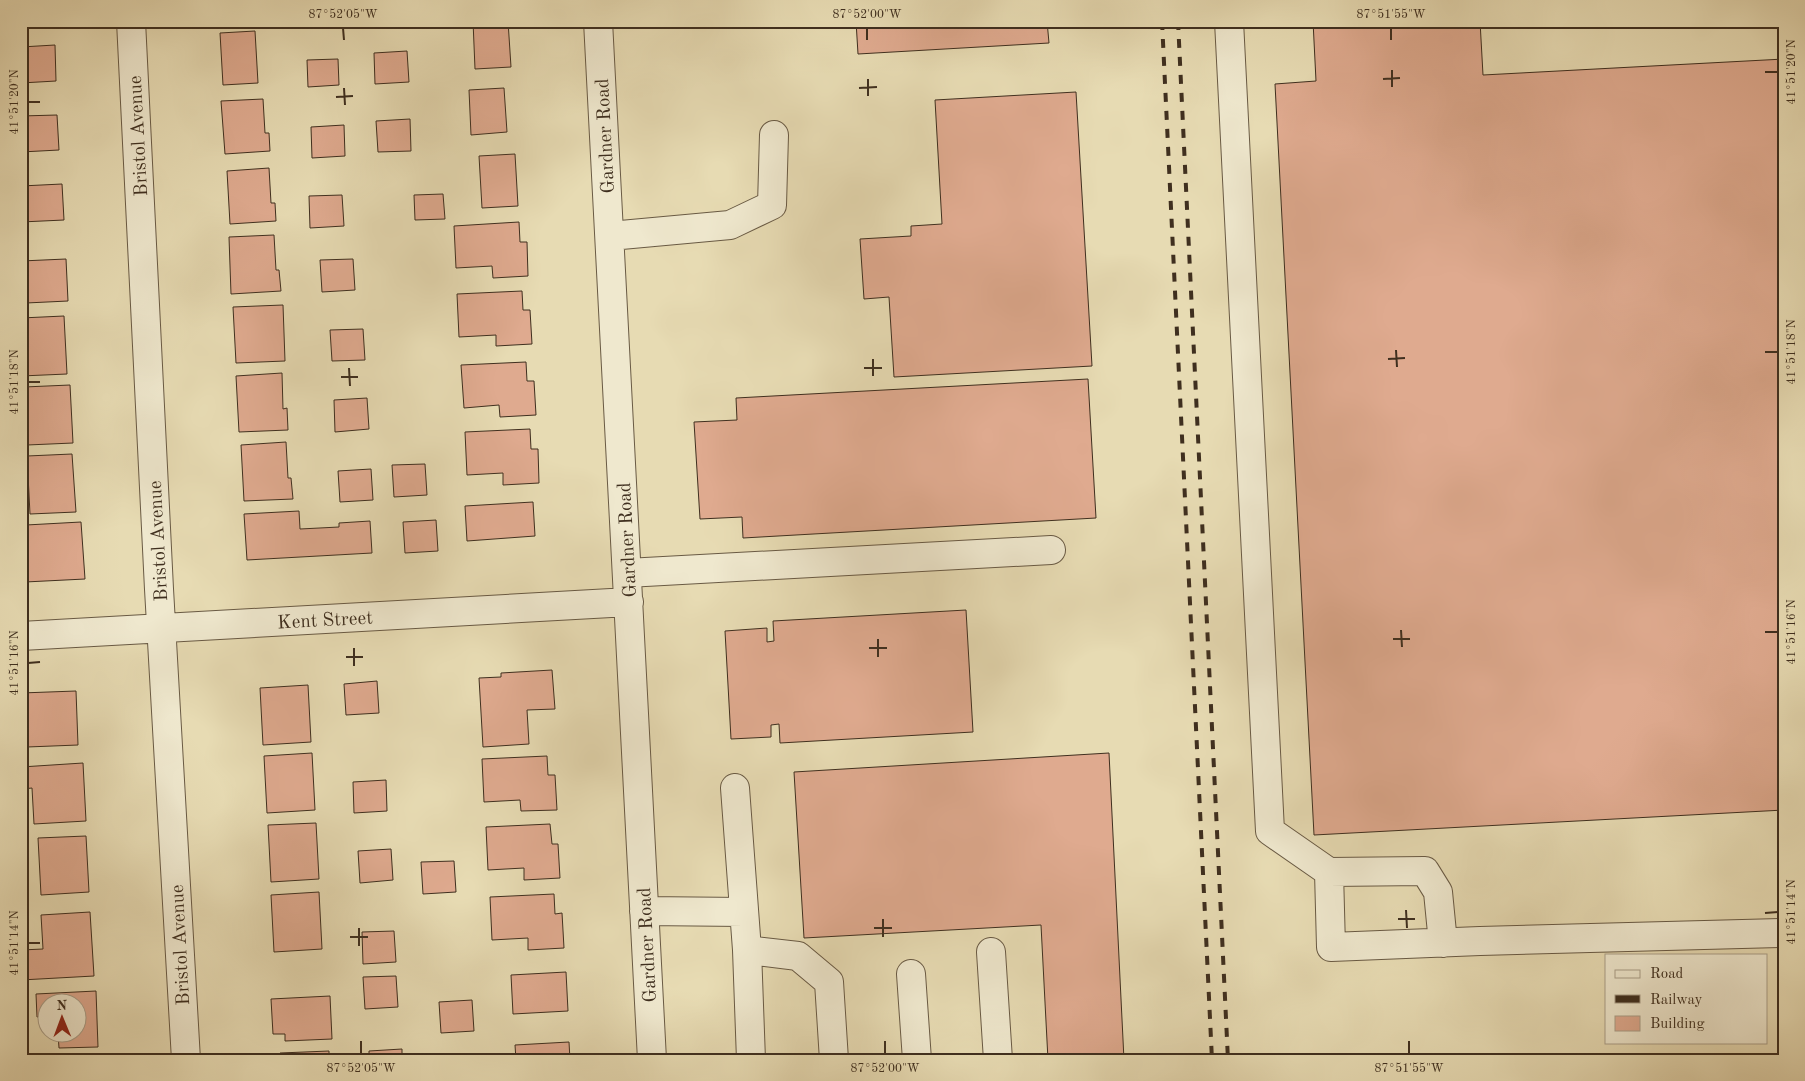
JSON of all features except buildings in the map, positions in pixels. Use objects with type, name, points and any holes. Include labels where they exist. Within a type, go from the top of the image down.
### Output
[{"type":"street","name":"Bristol Avenue","points":[[131,21],[161,628],[186,1060]]},
{"type":"street","name":"Gardner Road","points":[[598,21],[652,1060]]},
{"type":"street","points":[[1229,21],[1270,831],[1329,872],[1425,870],[1438,892],[1443,943]]},
{"type":"street","points":[[610,236],[730,225],[772,205],[774,135]]},
{"type":"street","points":[[627,573],[1051,550]]},
{"type":"street","name":"Kent Street","points":[[21,636],[629,602]]},
{"type":"street","points":[[735,788],[747,950],[751,1060]]},
{"type":"street","points":[[1329,872],[1331,947],[1784,933]]},
{"type":"street","points":[[644,911],[744,912]]},
{"type":"street","points":[[747,950],[798,956],[829,982],[834,1060]]},
{"type":"street","points":[[991,952],[998,1060]]},
{"type":"street","points":[[911,974],[917,1060]]},
{"type":"railway","points":[[1162,21],[1212,1060]]},
{"type":"railway","points":[[1178,21],[1228,1060]]}]
